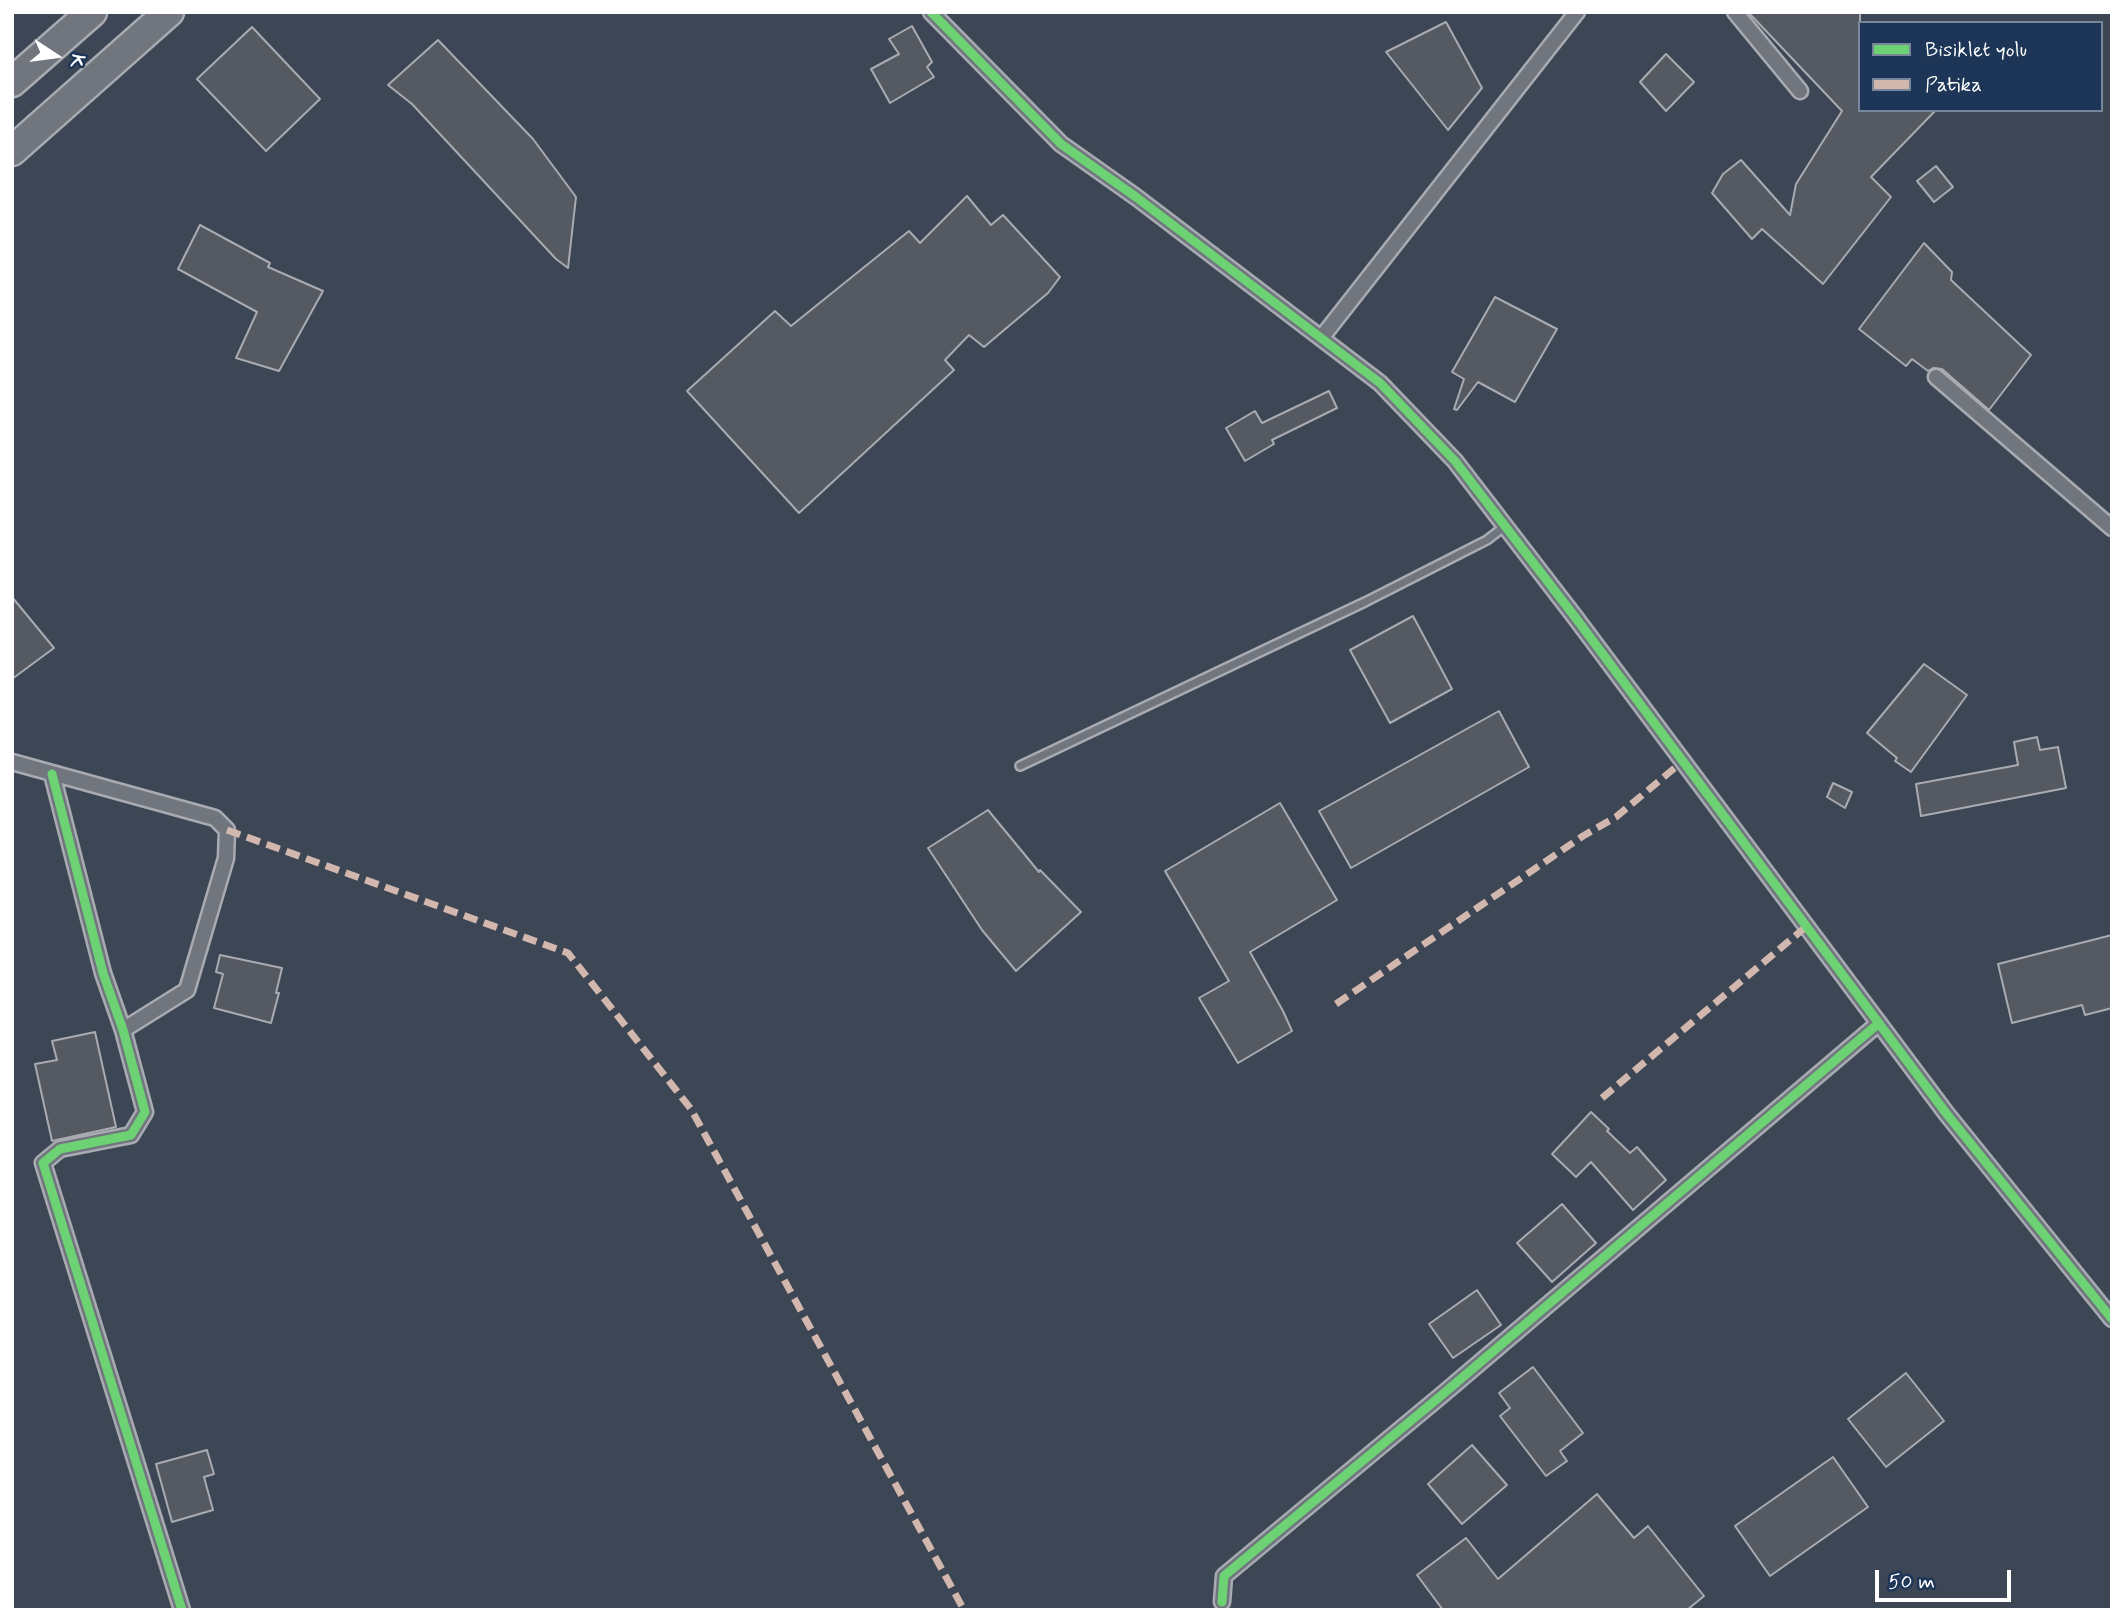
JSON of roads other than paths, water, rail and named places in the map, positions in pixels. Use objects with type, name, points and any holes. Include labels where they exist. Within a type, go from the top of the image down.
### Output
[{"type":"highway","points":[[12,82],[92,12]]},
{"type":"highway","points":[[12,151],[169,12]]},
{"type":"street","points":[[931,12],[1061,144],[1136,197],[1380,383],[1455,461],[1946,1112],[2112,1319]]},
{"type":"street","points":[[1322,337],[1577,12]]},
{"type":"street","points":[[1735,12],[1800,91]]},
{"type":"street","points":[[1936,377],[2112,528]]},
{"type":"street","points":[[12,762],[215,818],[228,831],[226,858],[187,990],[123,1030]]},
{"type":"street","points":[[52,774],[103,973],[123,1030],[145,1112],[131,1135],[60,1149],[43,1163],[182,1610]]},
{"type":"street","points":[[1222,1602],[1224,1576],[1443,1394],[1879,1023]]},
{"type":"lane","points":[[1020,766],[1365,602],[1487,540],[1505,526]]}]
